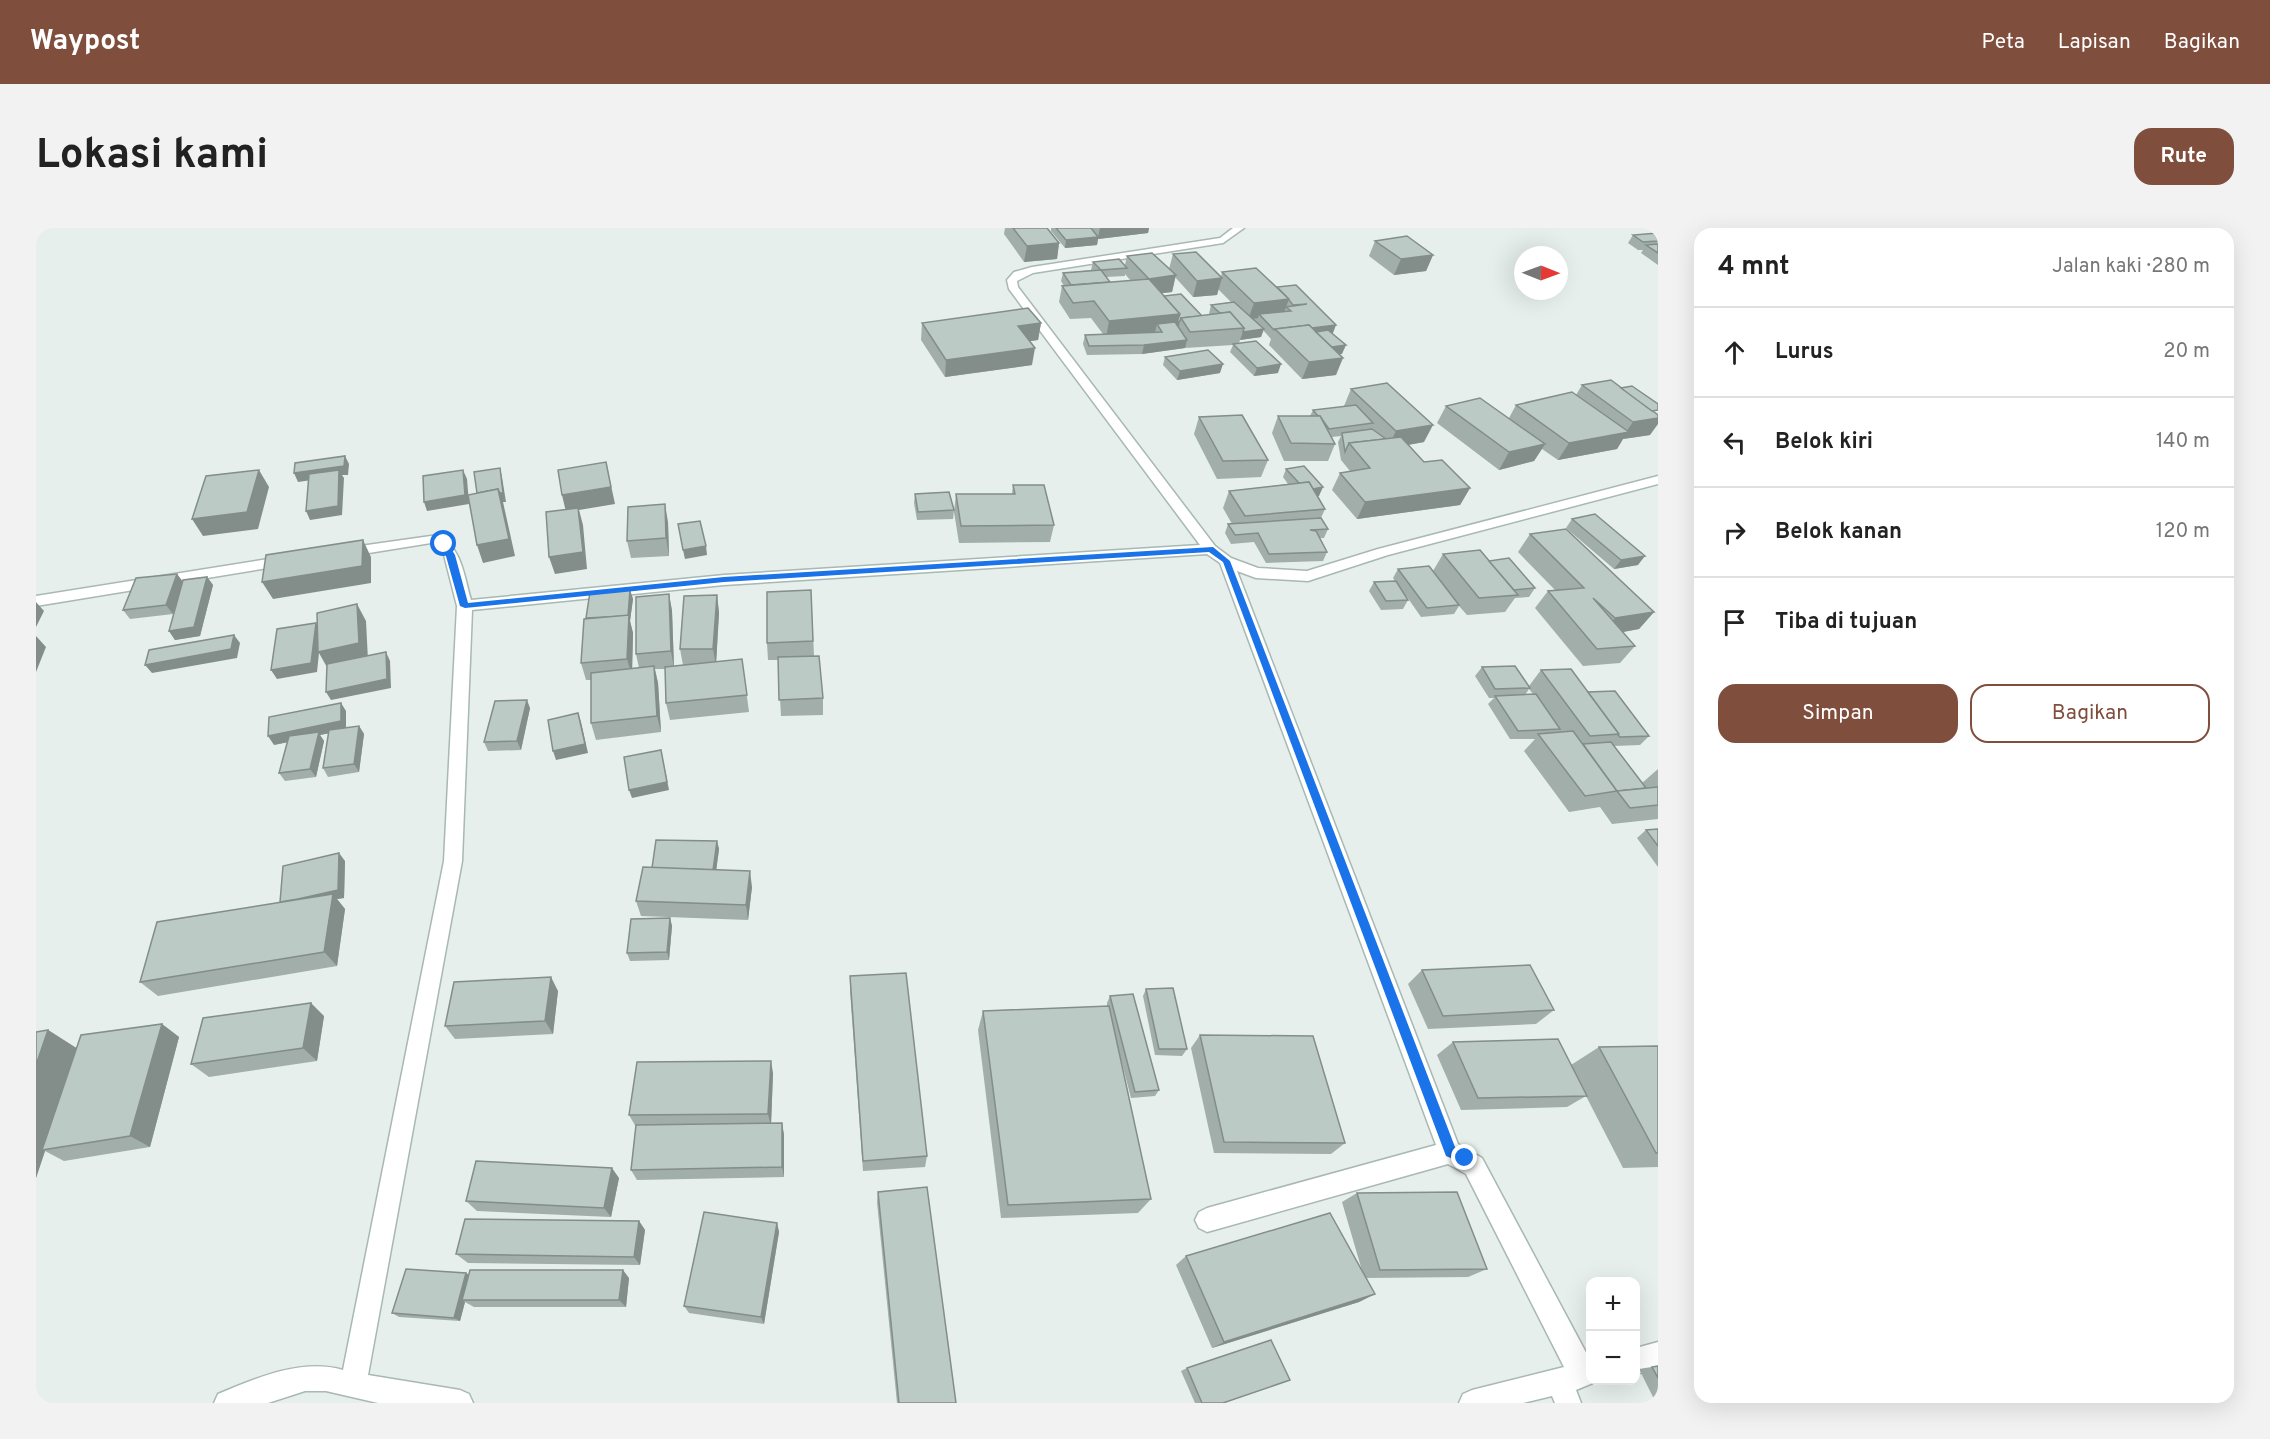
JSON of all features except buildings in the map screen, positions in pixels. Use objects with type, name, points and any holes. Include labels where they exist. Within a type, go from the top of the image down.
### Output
[{"type":"street","points":[[1239,228],[1223,240],[1032,270],[1018,274],[1012,280],[1013,287],[1210,549],[1226,561],[1256,573],[1308,576],[1383,552],[1658,480]]},
{"type":"street","points":[[328,555],[433,538],[444,544],[451,555],[465,606],[453,861],[353,1386]]},
{"type":"street","points":[[465,606],[724,580],[1210,549]]},
{"type":"street","points":[[36,601],[305,558]]},
{"type":"street","points":[[1226,561],[1450,1152],[1474,1166],[1575,1383],[1472,1403]]},
{"type":"street","points":[[1207,1220],[1450,1152]]},
{"type":"street","points":[[1640,1360],[1658,1355]]},
{"type":"street","points":[[227,1403],[305,1378],[326,1378],[353,1386],[460,1403]]},
{"type":"route","points":[[444,544],[451,555],[465,606],[724,580],[1210,549],[1226,561],[1450,1152],[1465,1158]]}]
